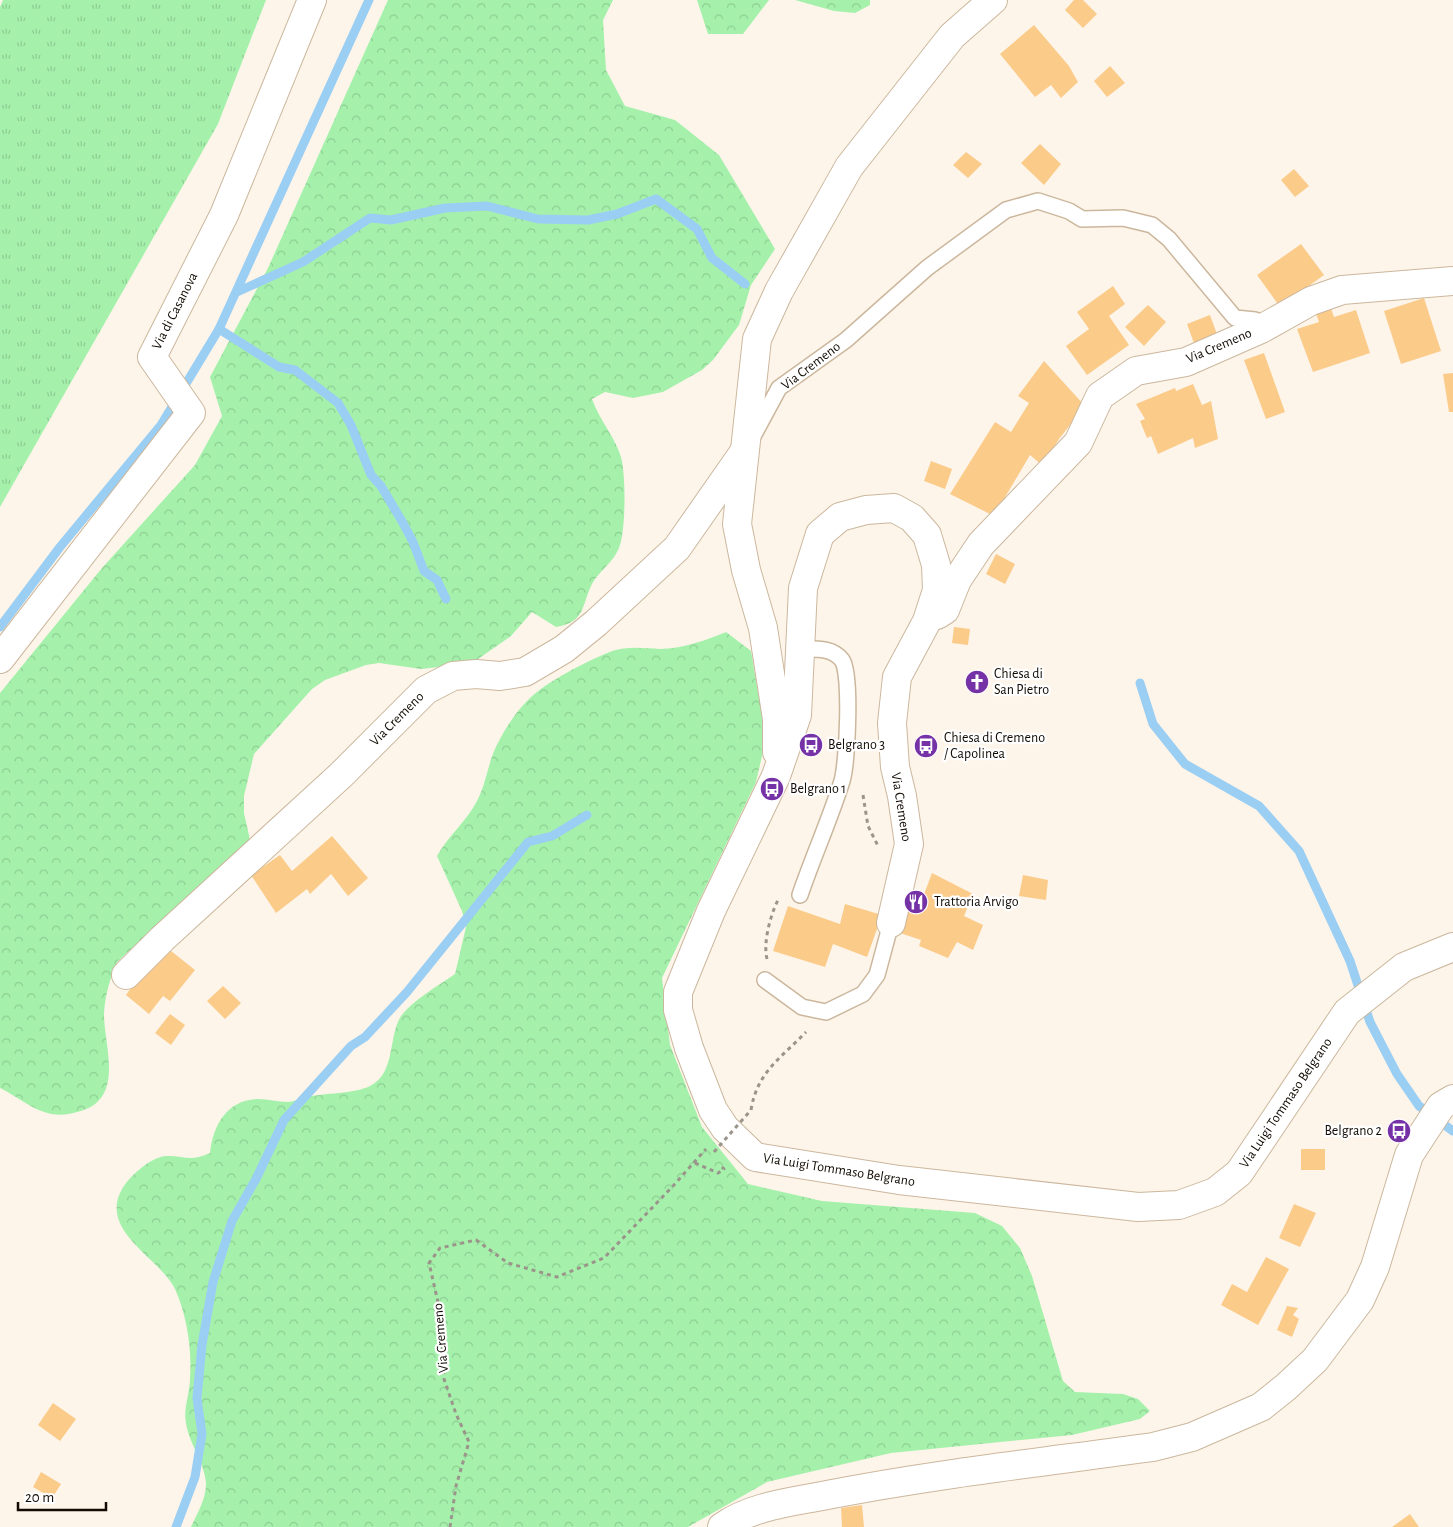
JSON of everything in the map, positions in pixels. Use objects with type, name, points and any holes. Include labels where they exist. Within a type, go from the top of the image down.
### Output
[{"type":"street","name":"Via di Casanova","points":[[0,659],[191,413],[152,357],[224,215],[312,0]]},
{"type":"street","name":"Via Cremeno","points":[[776,776],[777,719],[763,628],[746,570],[738,524],[757,339],[779,291],[848,167],[952,36],[994,0]]},
{"type":"street","name":"Via Cremeno","points":[[891,923],[908,844],[902,796],[895,767],[892,723],[897,677],[927,621],[945,610],[957,580],[982,544],[1078,443],[1100,396],[1136,371],[1186,362],[1261,329],[1311,301],[1342,290],[1453,282]]},
{"type":"street","name":"Via Cremeno","points":[[126,975],[162,939],[341,775],[426,690],[453,676],[476,674],[500,676],[525,672],[564,649],[596,623],[677,548],[746,449]]},
{"type":"street","name":"Via Luigi Tommaso Belgrano","points":[[927,621],[937,590],[936,565],[926,535],[912,518],[894,508],[866,510],[840,517],[820,534],[803,588],[797,715],[776,776],[711,911],[678,992],[678,1010],[702,1086],[725,1128],[755,1157],[899,1180],[1138,1207],[1179,1205],[1215,1192],[1239,1173],[1347,1012],[1404,966],[1422,957],[1453,947]]},
{"type":"street","points":[[722,1527],[767,1507],[878,1485],[1153,1447],[1192,1437],[1261,1407],[1315,1360],[1360,1300],[1375,1267],[1408,1154],[1441,1106],[1453,1099]]},
{"type":"lane","name":"Via Cremeno","points":[[746,449],[779,388],[846,340],[927,268],[1006,210],[1038,200],[1082,219],[1123,218],[1152,225],[1169,238],[1235,318],[1255,320],[1261,329]]},
{"type":"lane","points":[[800,649],[822,649],[834,653],[843,661],[848,704],[843,779],[800,895]]},
{"type":"lane","name":"Via Cremeno","points":[[826,1012],[863,994],[877,975],[891,923]]},
{"type":"lane","points":[[770,983],[802,1007],[826,1012]]},
{"type":"path","points":[[863,786],[863,803],[868,826],[887,874],[898,889]]},
{"type":"path","points":[[770,983],[765,950],[774,908],[784,887],[805,880]]},
{"type":"path","points":[[714,1152],[751,1110],[754,1093],[769,1067],[826,1012]]},
{"type":"path","name":"Via Cremeno","points":[[450,1527],[456,1486],[470,1442],[456,1414],[444,1379],[441,1315],[429,1263],[440,1248],[476,1240],[508,1263],[557,1277],[604,1258],[695,1163],[718,1173],[724,1169]]},
{"type":"green space","points":[[3,0],[266,0],[218,124],[0,507],[0,7]]},
{"type":"green space","points":[[388,0],[613,0],[603,20],[606,70],[625,106],[675,120],[719,155],[775,249],[751,285],[739,325],[713,360],[702,370],[663,392],[633,398],[605,392],[592,399],[621,457],[624,476],[624,516],[619,548],[592,584],[578,617],[566,625],[556,627],[532,612],[511,636],[478,659],[449,666],[421,669],[379,663],[366,665],[325,680],[312,689],[254,754],[244,796],[244,813],[250,840],[117,962],[108,987],[104,1014],[109,1070],[108,1083],[103,1095],[95,1104],[81,1111],[62,1115],[44,1112],[0,1088],[0,693],[102,568],[195,465],[222,416],[210,377],[268,268]]},
{"type":"green space","points":[[697,0],[769,0],[743,34],[708,34]]},
{"type":"green space","points":[[795,0],[870,0],[870,5],[855,13],[834,11]]},
{"type":"green space","points":[[726,632],[751,651],[766,739],[756,782],[662,978],[670,1045],[702,1127],[748,1184],[822,1201],[975,1213],[1002,1226],[1020,1248],[1032,1276],[1063,1381],[1075,1392],[1123,1394],[1138,1399],[1150,1411],[1140,1419],[1072,1435],[891,1453],[767,1482],[688,1527],[191,1527],[203,1501],[206,1484],[203,1469],[190,1438],[185,1417],[190,1384],[188,1333],[183,1310],[175,1289],[167,1277],[132,1241],[123,1228],[117,1214],[118,1199],[126,1183],[134,1174],[155,1159],[166,1156],[192,1158],[210,1153],[218,1124],[230,1109],[247,1100],[258,1099],[290,1102],[313,1096],[356,1091],[370,1086],[378,1080],[388,1063],[394,1034],[401,1016],[419,998],[455,974],[466,927],[462,911],[437,856],[468,816],[477,801],[495,748],[515,715],[527,701],[555,679],[612,651],[630,648],[660,649],[685,646]]},
{"type":"building","points":[[1074,0],[1083,0],[1097,14],[1083,28],[1065,10]]},
{"type":"building","points":[[1034,25],[1069,66],[1078,82],[1061,98],[1051,85],[1035,97],[1000,54]]},
{"type":"building","points":[[1110,66],[1125,83],[1107,97],[1094,81]]},
{"type":"building","points":[[1040,144],[1061,164],[1044,185],[1021,163]]},
{"type":"building","points":[[966,152],[982,164],[968,178],[953,165]]},
{"type":"building","points":[[1294,169],[1309,186],[1295,197],[1281,180]]},
{"type":"building","points":[[1301,244],[1324,275],[1280,307],[1257,275]]},
{"type":"building","points":[[1113,286],[1125,304],[1109,316],[1129,345],[1087,375],[1066,346],[1089,329],[1077,312]]},
{"type":"building","points":[[1424,298],[1441,351],[1401,364],[1384,311]]},
{"type":"building","points":[[1148,305],[1166,322],[1144,346],[1125,327]]},
{"type":"building","points":[[1330,306],[1334,317],[1356,310],[1370,353],[1313,372],[1297,329],[1319,322],[1315,311]]},
{"type":"building","points":[[1210,315],[1218,337],[1195,346],[1187,324]]},
{"type":"building","points":[[1264,353],[1285,412],[1266,419],[1244,360]]},
{"type":"building","points":[[1044,361],[1085,406],[1059,439],[1043,466],[1030,455],[994,516],[950,494],[995,422],[1011,432],[1029,403],[1018,396]]},
{"type":"building","points":[[1453,373],[1453,412],[1449,412],[1443,374]]},
{"type":"building","points":[[1193,384],[1202,405],[1211,401],[1218,439],[1195,448],[1193,438],[1158,454],[1151,436],[1147,438],[1140,421],[1145,419],[1136,404],[1175,388],[1176,391]]},
{"type":"building","points":[[931,461],[952,469],[945,489],[924,481]]},
{"type":"building","points":[[996,554],[1015,564],[1005,584],[986,574]]},
{"type":"building","points":[[954,627],[970,629],[968,645],[952,643]]},
{"type":"building","points":[[332,836],[368,878],[348,896],[331,874],[310,894],[307,889],[276,913],[251,875],[280,855],[292,871]]},
{"type":"building","points":[[932,873],[973,894],[964,916],[983,925],[973,950],[957,942],[948,958],[919,946],[921,940],[894,931],[913,892],[923,897]]},
{"type":"building","points":[[1023,875],[1048,880],[1046,900],[1019,896]]},
{"type":"building","points":[[845,904],[882,915],[867,957],[833,944],[825,967],[773,951],[788,906],[840,924]]},
{"type":"building","points":[[166,947],[195,970],[170,1001],[163,996],[149,1014],[126,995],[139,976]]},
{"type":"building","points":[[223,986],[241,1003],[225,1019],[207,1001]]},
{"type":"building","points":[[170,1014],[185,1025],[171,1045],[155,1033]]},
{"type":"building","points":[[1301,1149],[1325,1149],[1325,1170],[1301,1170]]},
{"type":"building","points":[[1294,1204],[1316,1213],[1300,1247],[1279,1238]]},
{"type":"building","points":[[1266,1257],[1289,1269],[1258,1325],[1221,1305],[1232,1284],[1247,1292]]},
{"type":"building","points":[[1287,1306],[1298,1308],[1293,1315],[1299,1319],[1292,1337],[1277,1330]]},
{"type":"building","points":[[53,1403],[76,1419],[60,1441],[38,1425]]},
{"type":"building","points":[[41,1472],[61,1484],[52,1498],[33,1487]]},
{"type":"building","points":[[862,1505],[864,1527],[842,1527],[841,1508]]},
{"type":"building","points":[[1410,1514],[1419,1527],[1392,1527]]},
{"type":"waterway","points":[[0,627],[60,547],[161,425],[219,329],[369,0]]},
{"type":"waterway","points":[[237,292],[303,262],[370,218],[391,220],[445,208],[487,206],[538,219],[588,220],[617,214],[656,199],[697,229],[712,258],[745,284]]},
{"type":"waterway","points":[[219,329],[279,367],[295,370],[338,403],[351,425],[371,475],[381,486],[403,523],[413,542],[424,571],[437,580],[446,599]]},
{"type":"waterway","points":[[1140,683],[1153,724],[1185,764],[1259,806],[1299,851],[1350,961],[1370,1022],[1397,1074],[1419,1106],[1453,1131]]},
{"type":"waterway","points":[[176,1527],[195,1477],[202,1434],[197,1398],[202,1345],[213,1282],[232,1221],[256,1179],[284,1120],[351,1046],[365,1037],[407,992],[528,842],[552,836],[587,815]]},
{"type":"place","name":"Chiesa di San Pietro","points":[[977,682]]},
{"type":"place","name":"Belgrano 3","points":[[811,745]]},
{"type":"place","name":"Chiesa di Cremeno / Capolinea","points":[[926,746]]},
{"type":"place","name":"Belgrano 1","points":[[772,789]]},
{"type":"place","name":"Trattoria Arvigo","points":[[916,902]]},
{"type":"place","name":"Belgrano 2","points":[[1399,1131]]}]
